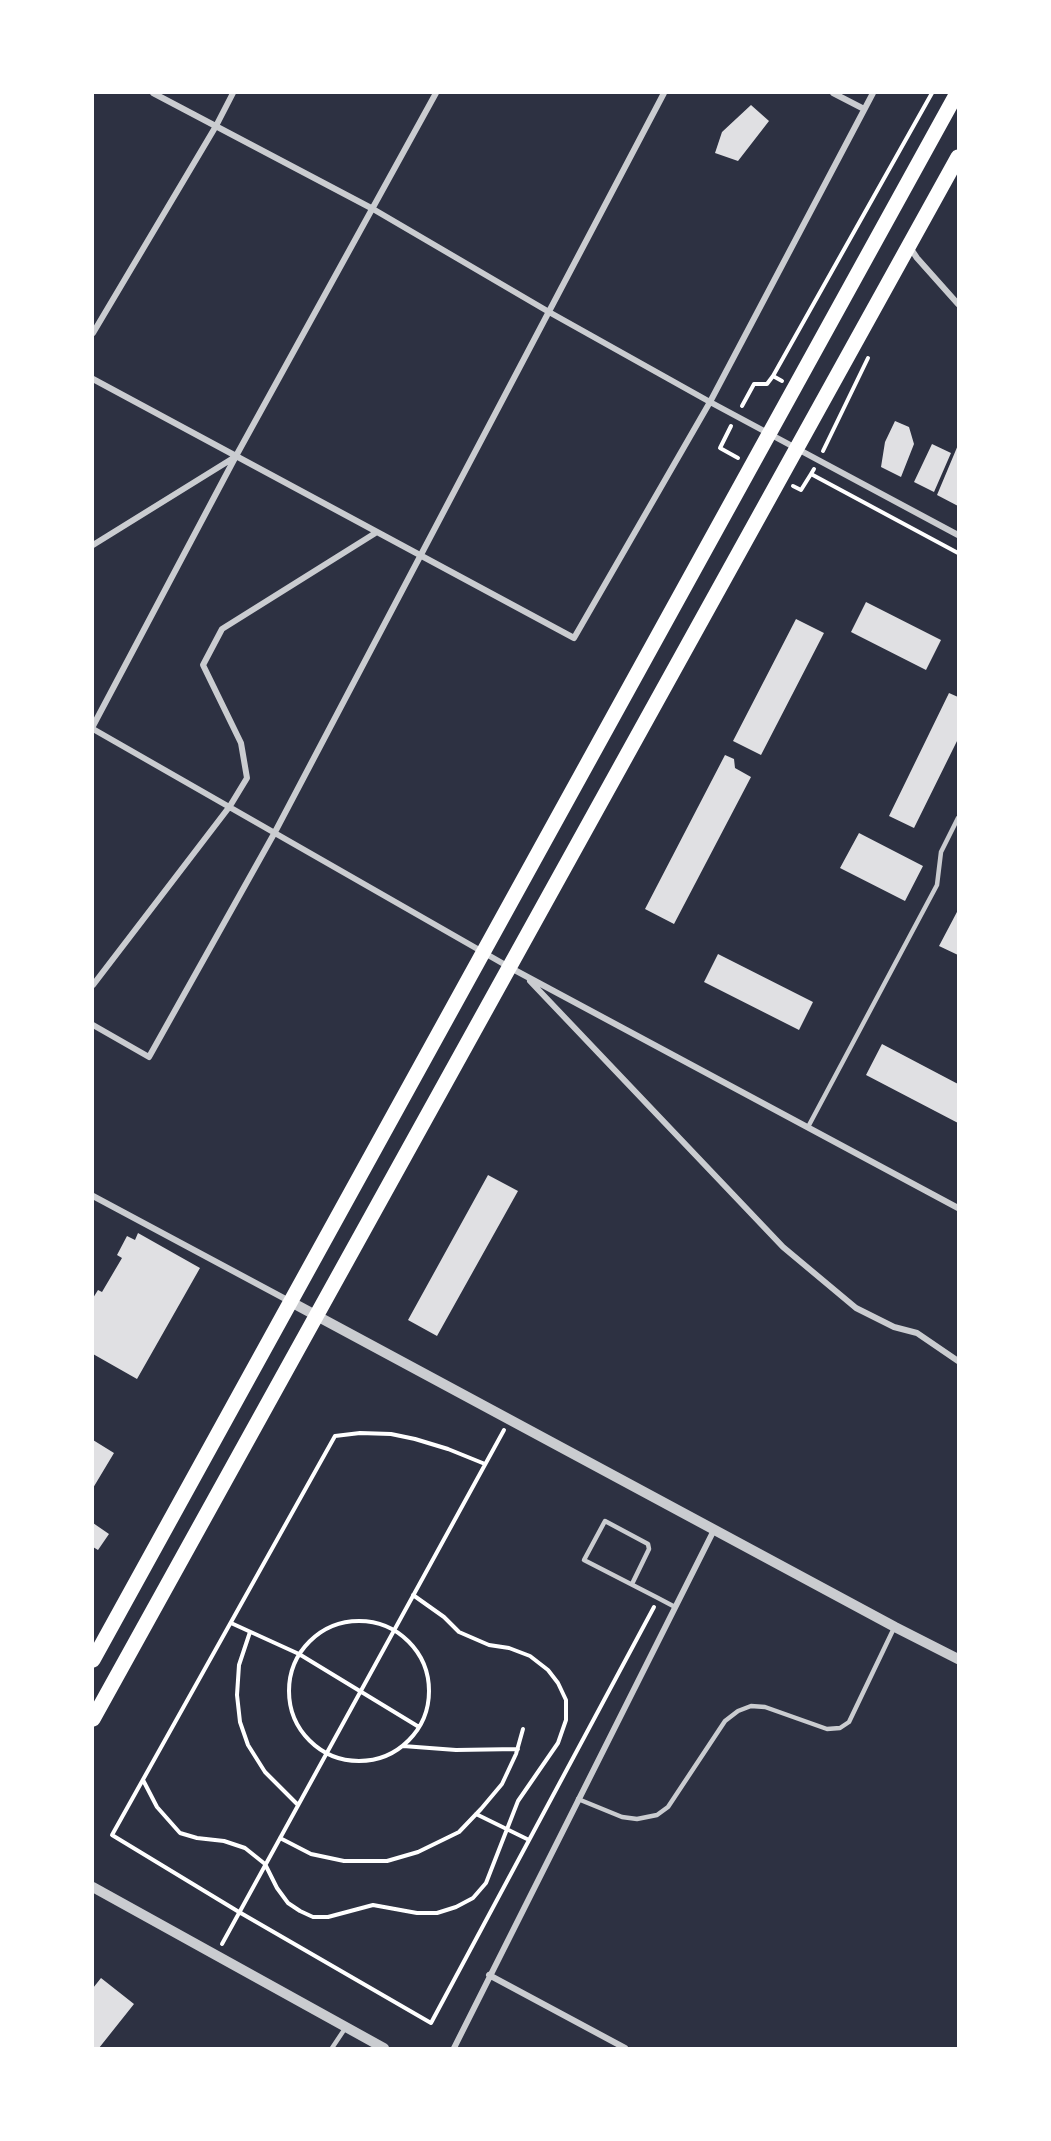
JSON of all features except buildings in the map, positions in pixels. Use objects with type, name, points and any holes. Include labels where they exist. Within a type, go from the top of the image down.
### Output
[{"type":"main road","points":[[93,1660],[957,93]]},
{"type":"main road","points":[[93,1719],[958,157]]},
{"type":"street","points":[[153,93],[373,209],[549,312],[710,402],[958,535]]},
{"type":"street","points":[[93,333],[216,126],[233,93]]},
{"type":"street","points":[[435,93],[236,456],[93,728],[509,967],[958,1208]]},
{"type":"street","points":[[93,1025],[149,1057],[275,832],[664,93]]},
{"type":"street","points":[[832,93],[864,110]]},
{"type":"street","points":[[93,378],[574,638],[710,402],[873,93]]},
{"type":"street","points":[[909,246],[916,258],[958,304]]},
{"type":"street","points":[[93,545],[236,456]]},
{"type":"street","points":[[93,985],[230,806],[247,778],[242,743],[203,665],[222,629],[377,532]]},
{"type":"street","points":[[526,976],[783,1247],[856,1308],[894,1327],[917,1333],[958,1360]]},
{"type":"street","points":[[93,1196],[958,1659]]},
{"type":"street","points":[[454,2048],[714,1530]]},
{"type":"street","points":[[95,1887],[384,2048]]},
{"type":"street","points":[[489,1975],[625,2048]]},
{"type":"lane","points":[[808,1127],[937,885],[941,852],[958,818]]},
{"type":"lane","points":[[632,1584],[650,1550],[648,1544],[605,1521],[584,1560],[675,1607]]},
{"type":"lane","points":[[578,1799],[622,1816],[637,1819],[657,1815],[668,1806],[725,1721],[738,1711],[751,1706],[765,1707],[826,1729],[840,1728],[849,1722],[895,1627]]},
{"type":"lane","points":[[332,2048],[346,2027]]},
{"type":"path","points":[[752,466],[720,448],[754,384],[767,384],[772,376],[932,93]]},
{"type":"path","points":[[871,352],[811,474],[958,553]]},
{"type":"path","points":[[772,376],[795,389]]},
{"type":"path","points":[[215,1955],[510,1420]]},
{"type":"path","points":[[485,1464],[448,1449],[391,1434],[360,1433],[335,1436],[112,1835],[239,1912],[431,2023],[658,1598]]},
{"type":"path","points":[[143,1780],[157,1807],[180,1833],[197,1838],[224,1841],[245,1848],[266,1864],[277,1888],[288,1903],[313,1917],[328,1917],[373,1905],[417,1913],[437,1913],[473,1898],[486,1883],[518,1801],[558,1743],[566,1720],[566,1700],[558,1683],[548,1670],[530,1656],[509,1648],[489,1645],[459,1632],[444,1617],[413,1595]]},
{"type":"path","points":[[349,1621],[372,1622],[394,1630],[413,1645],[425,1665],[429,1688],[426,1711],[419,1727],[402,1746],[378,1759],[354,1761],[332,1756],[312,1744],[298,1727],[289,1705],[288,1682],[295,1660],[308,1641],[327,1628],[349,1621]]},
{"type":"path","points":[[231,1623],[299,1654],[419,1727]]},
{"type":"path","points":[[250,1632],[239,1665],[237,1695],[240,1722],[248,1745],[265,1772],[298,1806]]},
{"type":"path","points":[[280,1838],[311,1854],[344,1861],[387,1861],[418,1852],[459,1832],[502,1784],[518,1749],[523,1729]]},
{"type":"path","points":[[402,1746],[456,1750],[518,1749]]},
{"type":"path","points":[[476,1814],[529,1840]]}]
